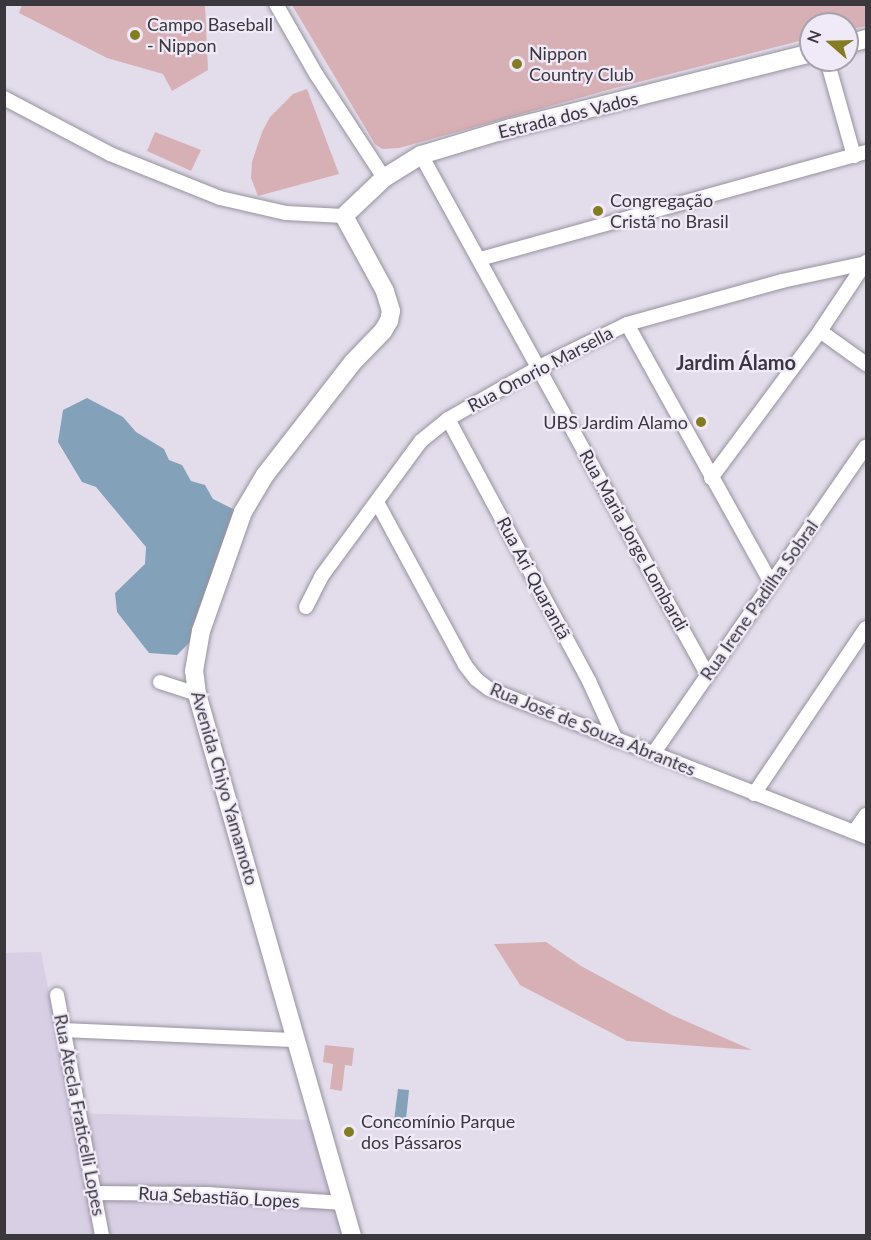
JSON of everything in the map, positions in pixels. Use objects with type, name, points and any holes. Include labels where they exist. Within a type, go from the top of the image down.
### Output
[{"type":"street","points":[[276,4],[316,74],[384,178]]},
{"type":"street","name":"Estrada dos Vados","points":[[344,216],[384,178],[421,155],[511,128],[799,56]]},
{"type":"street","points":[[480,259],[860,154],[831,72]]},
{"type":"street","points":[[4,98],[110,154],[220,198],[286,213],[344,216]]},
{"type":"street","name":"Rua Maria Jorge Lombardi","points":[[421,155],[707,674]]},
{"type":"street","name":"Avenida Chiyo Yamamoto","points":[[344,216],[385,291],[391,311],[389,321],[384,331],[353,362],[265,475],[243,512],[201,631],[194,671],[197,694],[352,1236]]},
{"type":"street","points":[[711,478],[820,331],[866,263]]},
{"type":"street","name":"Rua Onorio Marsella","points":[[306,607],[321,577],[421,441],[448,419],[539,367],[627,324],[782,281],[866,263]]},
{"type":"street","points":[[627,324],[771,583]]},
{"type":"street","points":[[820,331],[867,364]]},
{"type":"street","name":"Rua Ari Quarantã","points":[[448,419],[589,681],[616,740]]},
{"type":"street","name":"Rua Irene Padilha Sobral","points":[[653,754],[867,446]]},
{"type":"street","name":"Rua José de Souza Abrantes","points":[[377,502],[465,665],[476,679],[489,689],[861,835]]},
{"type":"street","points":[[754,794],[867,628]]},
{"type":"street","points":[[160,682],[197,694]]},
{"type":"street","points":[[861,835],[867,814]]},
{"type":"street","name":"Rua Atecla Fraticelli Lopes","points":[[57,995],[102,1236]]},
{"type":"street","points":[[63,1030],[297,1040]]},
{"type":"street","name":"Rua Sebastião Lopes","points":[[94,1192],[207,1194],[344,1203]]},
{"type":"shaded area","name":"Nippon Country Club","points":[[866,4],[866,26],[859,27],[859,12],[799,12],[799,41],[615,88],[399,148],[382,149],[375,144],[292,5]]},
{"type":"shaded area","name":"Campo Baseball - Nippon","points":[[22,5],[205,5],[208,70],[172,91],[163,74],[107,58],[19,13]]},
{"type":"shaded area","points":[[307,89],[339,174],[258,196],[251,178],[252,162],[262,132],[270,117],[293,94]]},
{"type":"shaded area","points":[[155,132],[201,150],[191,171],[147,151]]},
{"type":"shaded area","points":[[546,942],[581,966],[672,1015],[752,1050],[627,1041],[520,985],[494,944]]},
{"type":"shaded area","points":[[41,952],[72,1113],[316,1120],[348,1235],[5,1235],[4,953]]},
{"type":"shaded area","points":[[325,1045],[354,1048],[352,1066],[345,1065],[342,1091],[330,1089],[333,1064],[323,1062]]},
{"type":"water","points":[[87,398],[123,417],[136,432],[164,449],[169,460],[182,465],[191,481],[205,485],[213,499],[237,511],[190,642],[177,655],[149,653],[117,612],[115,593],[145,564],[146,547],[96,487],[82,482],[58,442],[63,410]]},
{"type":"water","points":[[398,1089],[409,1090],[405,1129],[393,1128]]},
{"type":"place","name":"Campo Baseball - Nippon","points":[[135,35]]},
{"type":"place","name":"Nippon Country Club","points":[[517,64]]},
{"type":"place","name":"Congregação Cristã no Brasil","points":[[598,211]]},
{"type":"place","name":"UBS Jardim Alamo","points":[[701,422]]},
{"type":"place","name":"Concomínio Parque dos Pássaros","points":[[349,1132]]},
{"type":"district","name":"Jardim Álamo","points":[[736,362]]}]
